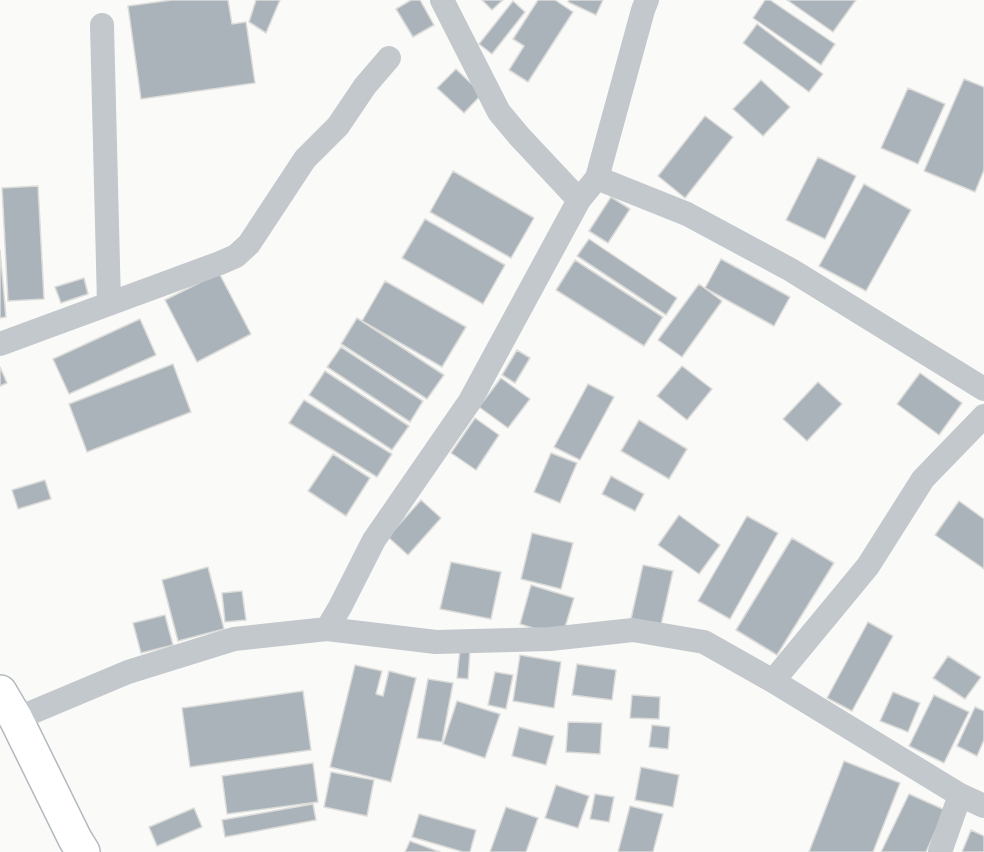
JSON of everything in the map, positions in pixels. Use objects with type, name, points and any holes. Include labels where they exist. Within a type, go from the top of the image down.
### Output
[{"type":"street","points":[[442,0],[499,112],[579,200]]},
{"type":"street","points":[[327,629],[374,540],[470,401],[579,200],[597,178],[647,0]]},
{"type":"street","points":[[102,25],[109,304]]},
{"type":"street","points":[[0,344],[236,256],[249,244],[305,159],[338,126],[365,86],[389,58]]},
{"type":"street","points":[[597,178],[687,214],[791,270],[984,390]]},
{"type":"street","points":[[773,681],[868,566],[923,479],[984,416]]},
{"type":"street","points":[[83,852],[8,705],[128,672],[234,639],[327,629],[436,642],[550,639],[633,630],[704,642],[773,681],[960,795],[984,806]]},
{"type":"street","points":[[940,852],[960,795]]},
{"type":"building","points":[[172,0],[228,0],[232,24],[246,22],[255,83],[141,99],[128,6]]},
{"type":"building","points":[[256,0],[280,0],[266,33],[249,22]]},
{"type":"building","points":[[411,0],[420,0],[434,25],[413,37],[396,9]]},
{"type":"building","points":[[482,0],[503,0],[492,10]]},
{"type":"building","points":[[538,0],[555,0],[573,12],[528,82],[509,70],[524,46],[513,39]]},
{"type":"building","points":[[569,0],[603,0],[596,15],[568,2]]},
{"type":"building","points":[[765,0],[770,0],[835,44],[821,65],[753,18]]},
{"type":"building","points":[[787,0],[856,0],[833,32]]},
{"type":"building","points":[[513,1],[525,12],[492,54],[479,44]]},
{"type":"building","points":[[757,24],[823,74],[809,92],[743,43]]},
{"type":"building","points":[[456,69],[482,94],[464,113],[437,88]]},
{"type":"building","points":[[964,79],[984,87],[984,170],[975,192],[924,171]]},
{"type":"building","points":[[761,80],[790,107],[763,136],[733,109]]},
{"type":"building","points":[[908,88],[945,104],[918,164],[881,148]]},
{"type":"building","points":[[705,116],[733,137],[685,198],[658,176]]},
{"type":"building","points":[[818,157],[856,176],[825,239],[786,220]]},
{"type":"building","points":[[453,171],[534,218],[511,258],[430,212]]},
{"type":"building","points":[[864,184],[911,210],[866,291],[819,266]]},
{"type":"building","points":[[38,186],[44,299],[8,301],[2,188]]},
{"type":"building","points":[[611,197],[630,209],[608,243],[589,231]]},
{"type":"building","points":[[425,219],[505,265],[483,304],[402,258]]},
{"type":"building","points":[[589,239],[677,298],[666,315],[577,256]]},
{"type":"building","points":[[0,250],[6,317],[0,318]]},
{"type":"building","points":[[721,259],[790,297],[774,326],[705,288]]},
{"type":"building","points":[[575,260],[663,317],[644,346],[556,290]]},
{"type":"building","points":[[219,273],[251,334],[197,362],[165,300]]},
{"type":"building","points":[[84,278],[88,294],[61,303],[55,287]]},
{"type":"building","points":[[385,281],[466,327],[442,367],[362,321]]},
{"type":"building","points":[[699,284],[722,301],[682,357],[658,340]]},
{"type":"building","points":[[357,318],[444,375],[427,399],[341,344]]},
{"type":"building","points":[[140,319],[156,355],[69,394],[53,359]]},
{"type":"building","points":[[341,347],[423,401],[410,422],[327,367]]},
{"type":"building","points":[[517,350],[530,358],[515,383],[502,375]]},
{"type":"building","points":[[173,364],[191,412],[87,452],[69,404]]},
{"type":"building","points":[[682,366],[712,389],[687,420],[657,396]]},
{"type":"building","points":[[0,367],[7,383],[0,386]]},
{"type":"building","points":[[325,371],[409,426],[392,450],[309,395]]},
{"type":"building","points":[[920,373],[962,403],[939,435],[897,404]]},
{"type":"building","points":[[501,378],[530,399],[508,428],[479,407]]},
{"type":"building","points":[[818,382],[842,404],[807,441],[783,419]]},
{"type":"building","points":[[588,384],[614,397],[580,460],[554,447]]},
{"type":"building","points":[[304,400],[392,454],[377,477],[289,423]]},
{"type":"building","points":[[475,418],[499,435],[476,470],[451,453]]},
{"type":"building","points":[[639,420],[687,449],[669,479],[621,451]]},
{"type":"building","points":[[551,453],[577,463],[560,503],[534,492]]},
{"type":"building","points":[[333,454],[370,478],[346,516],[308,491]]},
{"type":"building","points":[[611,476],[644,494],[635,511],[602,494]]},
{"type":"building","points":[[45,480],[51,499],[18,509],[12,490]]},
{"type":"building","points":[[421,500],[441,518],[408,555],[388,537]]},
{"type":"building","points":[[959,501],[984,519],[984,569],[935,535]]},
{"type":"building","points":[[679,515],[720,545],[699,574],[658,545]]},
{"type":"building","points":[[747,516],[778,533],[730,619],[698,601]]},
{"type":"building","points":[[532,533],[573,543],[561,589],[521,579]]},
{"type":"building","points":[[792,538],[834,563],[777,655],[736,630]]},
{"type":"building","points":[[451,562],[501,572],[491,619],[440,609]]},
{"type":"building","points":[[643,565],[673,571],[661,625],[631,619]]},
{"type":"building","points":[[208,567],[224,629],[178,641],[162,580]]},
{"type":"building","points":[[531,585],[574,598],[562,637],[520,624]]},
{"type":"building","points":[[242,591],[246,620],[225,622],[222,593]]},
{"type":"building","points":[[165,615],[173,645],[141,653],[133,623]]},
{"type":"building","points":[[868,622],[893,636],[852,711],[827,698]]},
{"type":"building","points":[[460,649],[470,650],[468,679],[457,678]]},
{"type":"building","points":[[520,655],[561,662],[554,708],[513,701]]},
{"type":"building","points":[[948,656],[981,677],[965,699],[933,678]]},
{"type":"building","points":[[577,664],[616,670],[612,700],[572,695]]},
{"type":"building","points":[[355,665],[382,671],[376,694],[383,696],[389,671],[416,678],[391,782],[330,767]]},
{"type":"building","points":[[495,672],[513,675],[506,709],[488,705]]},
{"type":"building","points":[[428,679],[453,683],[442,742],[417,738]]},
{"type":"building","points":[[303,691],[311,750],[190,767],[182,708]]},
{"type":"building","points":[[893,692],[920,703],[908,732],[880,721]]},
{"type":"building","points":[[632,695],[660,697],[659,719],[630,718]]},
{"type":"building","points":[[934,695],[969,712],[944,763],[909,746]]},
{"type":"building","points":[[457,701],[500,714],[485,758],[443,744]]},
{"type":"building","points":[[975,707],[984,711],[984,740],[977,756],[957,746]]},
{"type":"building","points":[[568,722],[602,723],[600,754],[566,752]]},
{"type":"building","points":[[652,725],[670,727],[668,749],[649,747]]},
{"type":"building","points":[[519,727],[554,736],[546,765],[512,756]]},
{"type":"building","points":[[844,761],[900,783],[873,852],[809,852]]},
{"type":"building","points":[[313,763],[318,802],[227,814],[222,776]]},
{"type":"building","points":[[641,767],[679,775],[673,807],[635,800]]},
{"type":"building","points":[[331,772],[374,780],[367,816],[324,807]]},
{"type":"building","points":[[556,785],[589,796],[578,828],[545,818]]},
{"type":"building","points":[[595,794],[614,797],[609,822],[590,819]]},
{"type":"building","points":[[909,794],[945,810],[926,852],[881,852]]},
{"type":"building","points":[[313,804],[316,820],[225,837],[222,820]]},
{"type":"building","points":[[630,806],[663,814],[653,852],[618,852]]},
{"type":"building","points":[[506,807],[538,818],[526,852],[490,852]]},
{"type":"building","points":[[194,808],[202,827],[157,846],[149,827]]},
{"type":"building","points":[[419,814],[476,830],[470,852],[412,837]]},
{"type":"building","points":[[971,830],[984,836],[984,852],[962,852]]},
{"type":"building","points":[[410,841],[440,852],[405,852]]}]
